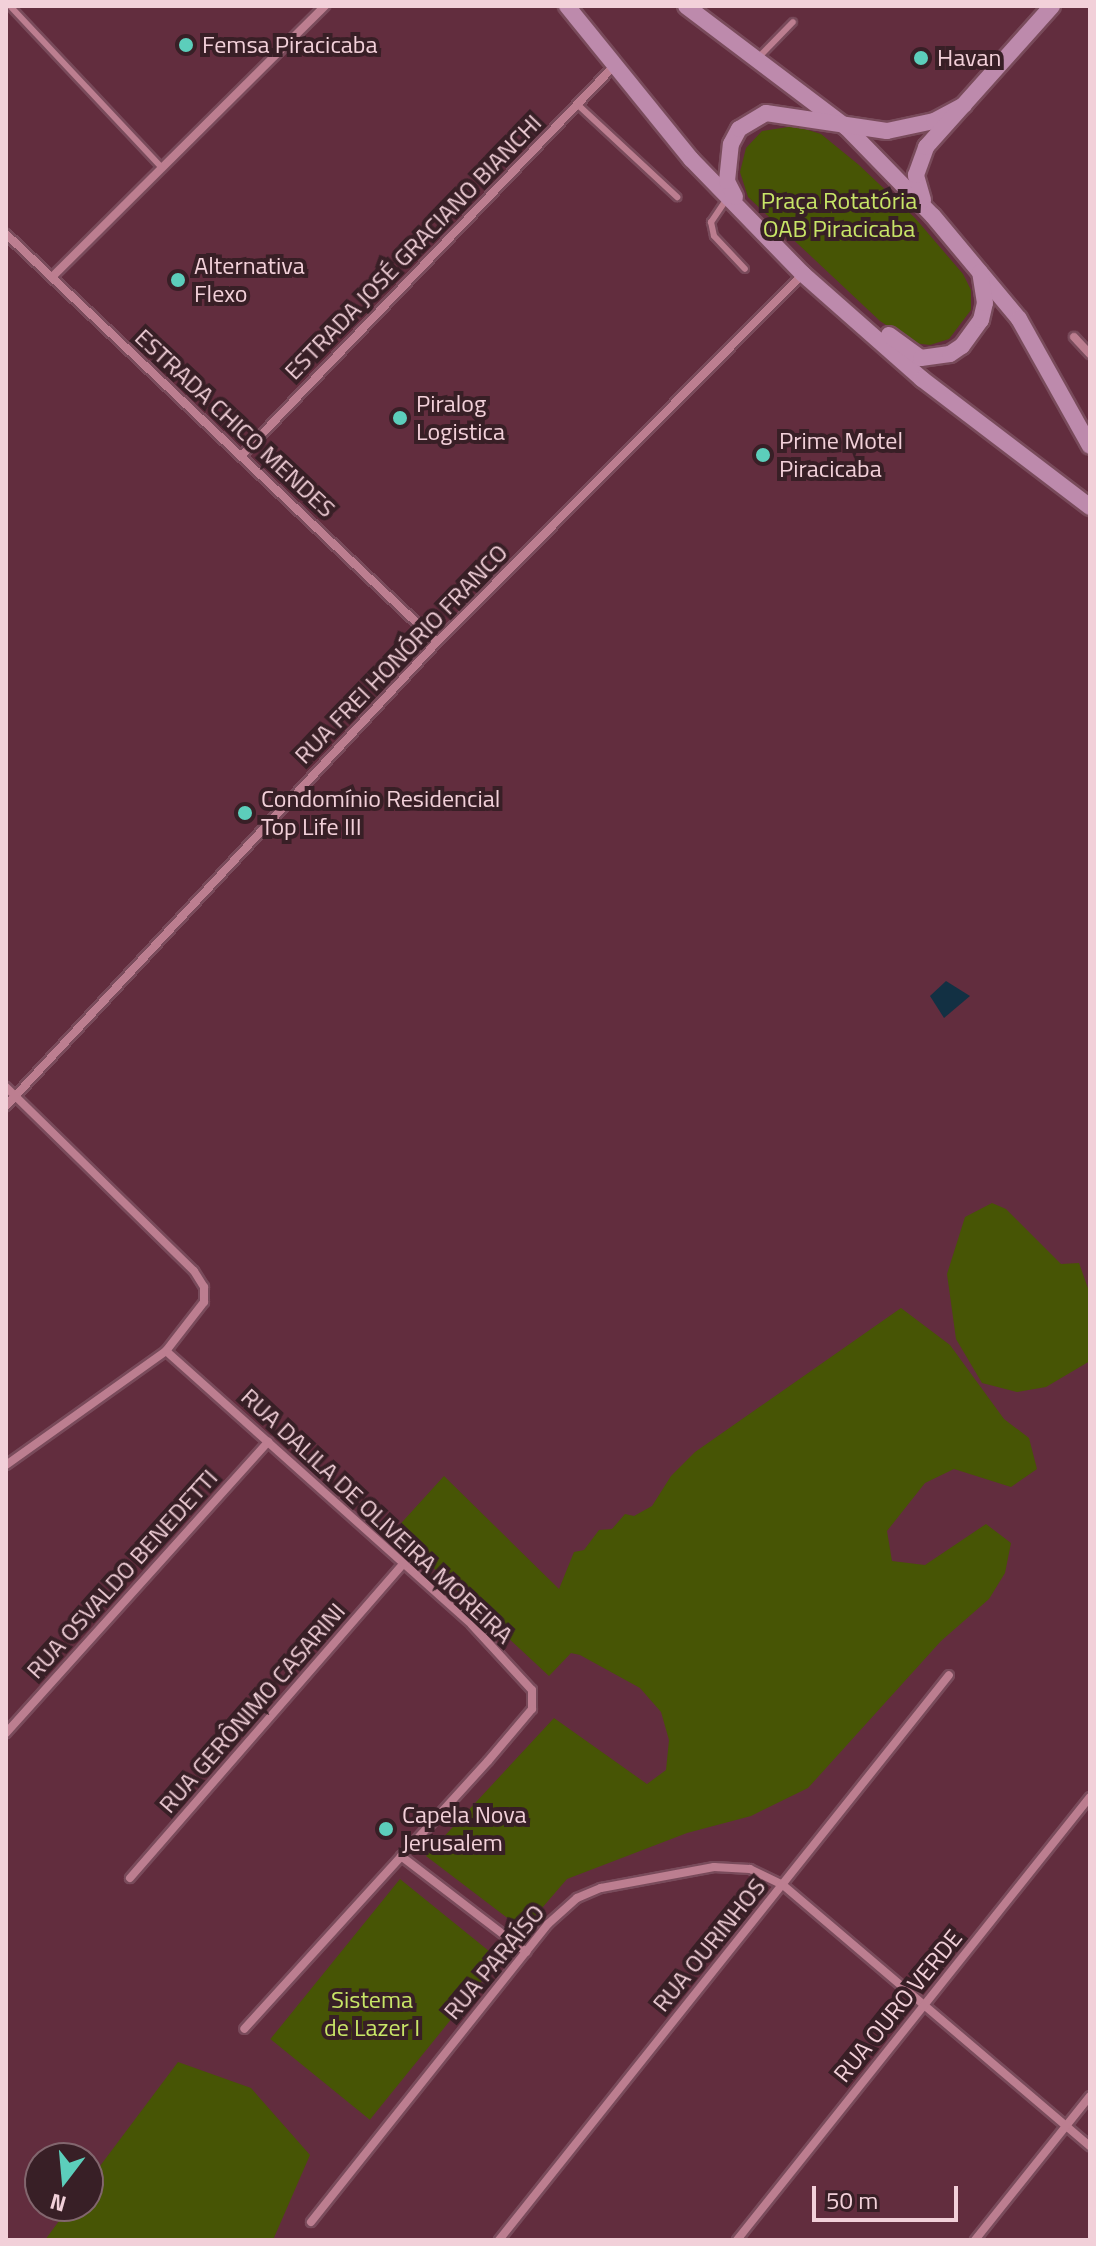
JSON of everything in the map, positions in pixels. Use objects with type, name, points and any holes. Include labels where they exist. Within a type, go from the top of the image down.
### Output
[{"type":"main road","points":[[567,6],[614,66],[728,197],[803,274],[922,379],[1090,507]]},
{"type":"main road","points":[[686,6],[846,127],[933,216],[1019,319],[1090,446]]},
{"type":"main road","points":[[933,216],[918,193],[918,161],[1052,6]]},
{"type":"main road","points":[[753,223],[727,181],[726,161],[739,129],[766,113],[784,111],[846,127],[909,129],[964,105]]},
{"type":"main road","points":[[852,316],[877,326],[921,358],[950,354],[981,320],[985,295],[975,263]]},
{"type":"street","points":[[52,277],[325,6]]},
{"type":"street","name":"ESTRADA JOSÉ GRACIANO BIANCHI","points":[[241,456],[614,66]]},
{"type":"street","name":"ESTRADA CHICO MENDES","points":[[6,234],[437,642]]},
{"type":"street","name":"RUA FREI HONÓRIO FRANCO","points":[[6,1106],[437,642],[803,274]]},
{"type":"street","points":[[1074,337],[1090,354]]},
{"type":"street","points":[[6,1087],[194,1271],[204,1287],[204,1302],[166,1351],[6,1465]]},
{"type":"street","name":"RUA DALILA DE OLIVEIRA MOREIRA","points":[[166,1351],[403,1564],[532,1690],[532,1709],[522,1722],[401,1856]]},
{"type":"street","name":"RUA OSVALDO BENEDETTI","points":[[6,1733],[268,1442]]},
{"type":"street","name":"RUA GERÔNIMO CASARINI","points":[[130,1878],[403,1564]]},
{"type":"street","name":"RUA OURINHOS","points":[[499,2240],[949,1675]]},
{"type":"street","name":"RUA OURO VERDE","points":[[737,2240],[1090,1797]]},
{"type":"street","points":[[244,2029],[401,1856],[526,1952]]},
{"type":"street","name":"RUA PARAÍSO","points":[[311,2222],[526,1952],[577,1898],[601,1888],[730,1866],[783,1885]]},
{"type":"street","points":[[783,1885],[1090,2146]]},
{"type":"street","points":[[975,2240],[1090,2096]]},
{"type":"lane","points":[[10,6],[162,168]]},
{"type":"lane","points":[[758,58],[793,22]]},
{"type":"lane","points":[[577,104],[677,197]]},
{"type":"lane","points":[[728,197],[711,222],[714,236],[745,269]]},
{"type":"green space","name":"Praça Rotatória OAB Piracicaba","points":[[795,126],[821,134],[859,165],[915,218],[963,274],[971,290],[971,310],[949,339],[930,345],[914,343],[880,321],[748,197],[740,172],[746,148],[762,131]]},
{"type":"green space","points":[[992,1203],[1006,1209],[1061,1264],[1079,1263],[1090,1294],[1090,1361],[1046,1387],[1017,1392],[982,1383],[956,1339],[947,1274],[965,1217]]},
{"type":"green space","points":[[901,1308],[950,1345],[1004,1419],[1029,1438],[1037,1469],[1011,1487],[954,1469],[925,1483],[887,1531],[892,1561],[925,1565],[986,1524],[1011,1543],[1005,1573],[989,1599],[941,1641],[808,1788],[751,1816],[687,1833],[567,1879],[523,1930],[426,1856],[554,1718],[647,1784],[666,1770],[669,1740],[661,1712],[640,1688],[580,1655],[571,1653],[549,1676],[394,1531],[444,1476],[559,1589],[574,1552],[584,1550],[599,1530],[612,1529],[625,1514],[634,1516],[652,1506],[671,1476],[695,1452]]},
{"type":"green space","name":"Sistema de Lazer I","points":[[400,1879],[499,1960],[370,2120],[270,2039]]},
{"type":"green space","points":[[178,2062],[251,2088],[310,2155],[273,2240],[45,2240],[58,2222],[104,2222],[104,2161]]},
{"type":"water","points":[[946,981],[970,996],[944,1018],[930,996]]},
{"type":"place","name":"Femsa Piracicaba","points":[[186,45]]},
{"type":"place","name":"Havan","points":[[921,58]]},
{"type":"place","name":"Alternativa Flexo","points":[[178,280]]},
{"type":"place","name":"Piralog Logistica","points":[[400,418]]},
{"type":"place","name":"Prime Motel Piracicaba","points":[[763,455]]},
{"type":"place","name":"Condomínio Residencial Top Life III","points":[[245,813]]},
{"type":"place","name":"Capela Nova Jerusalem","points":[[386,1829]]}]
